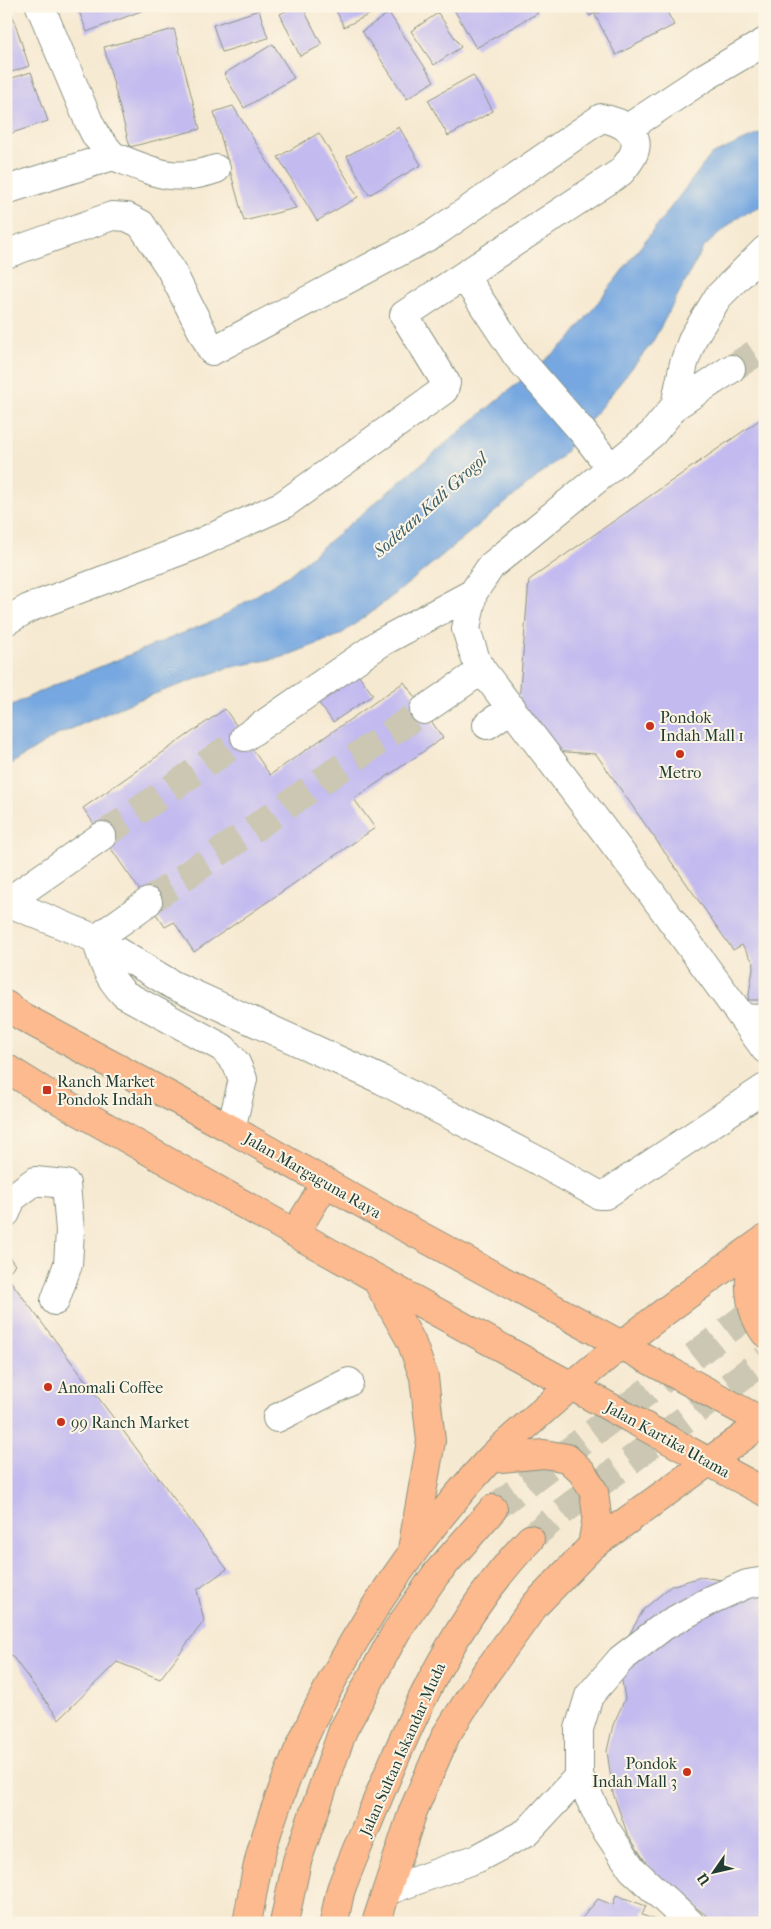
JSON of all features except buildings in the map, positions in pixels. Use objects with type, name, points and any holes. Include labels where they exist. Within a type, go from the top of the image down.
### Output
[{"type":"main road","name":"Jalan Margaguna Raya","points":[[6,1005],[21,1016],[231,1129],[395,1222],[620,1344]]},
{"type":"main road","points":[[6,1068],[43,1091],[376,1279],[571,1385]]},
{"type":"main road","points":[[295,1233],[326,1182]]},
{"type":"main road","points":[[247,1923],[262,1850],[293,1763],[341,1662],[411,1554],[447,1508],[490,1459],[571,1385],[620,1344],[760,1243]]},
{"type":"main road","points":[[760,1243],[750,1265],[750,1295],[754,1315],[765,1332]]},
{"type":"main road","points":[[376,1279],[411,1341],[424,1377],[428,1405],[431,1440],[411,1554]]},
{"type":"main road","points":[[376,1923],[413,1811],[446,1735],[485,1674],[535,1605],[592,1546],[764,1422],[620,1344]]},
{"type":"main road","name":"Jalan Kartika Utama","points":[[571,1385],[765,1492]]},
{"type":"main road","points":[[490,1459],[544,1454],[567,1458],[582,1472],[594,1492],[597,1516],[592,1546]]},
{"type":"main road","points":[[284,1923],[297,1862],[343,1730],[396,1632],[436,1574],[493,1508]]},
{"type":"main road","name":"Jalan Sultan Iskandar Muda","points":[[334,1923],[341,1891],[384,1785],[429,1683],[466,1620],[506,1564],[530,1539]]},
{"type":"street","points":[[40,6],[89,122],[96,136],[113,156],[154,172],[174,177],[202,174],[216,169]]},
{"type":"street","points":[[628,128],[705,76],[765,42]]},
{"type":"street","points":[[6,254],[112,216],[127,217],[141,224],[161,254],[212,351],[435,234],[601,118],[616,120],[628,128],[635,141],[634,154],[622,172],[404,315],[446,383],[444,390],[283,505],[191,547],[29,608],[6,621]]},
{"type":"street","points":[[6,190],[113,156]]},
{"type":"street","points":[[675,406],[684,363],[693,338],[718,297],[765,250]]},
{"type":"street","points":[[464,276],[517,356],[582,431],[610,467]]},
{"type":"street","points":[[731,369],[675,406],[652,434],[491,566],[472,593],[466,629],[476,660],[482,670],[650,891],[754,1017],[765,1049]]},
{"type":"street","points":[[244,737],[382,642],[472,593]]},
{"type":"street","points":[[424,710],[482,670]]},
{"type":"street","points":[[487,725],[512,708]]},
{"type":"street","points":[[7,902],[102,836]]},
{"type":"street","points":[[7,902],[96,939],[173,985],[275,1030],[494,1132],[533,1158],[602,1196],[765,1088]]},
{"type":"street","points":[[96,939],[148,902]]},
{"type":"street","points":[[96,939],[105,970],[124,994],[223,1048],[236,1063],[243,1079],[231,1129]]},
{"type":"street","points":[[6,1213],[12,1198],[35,1181],[66,1184],[70,1231],[68,1264],[55,1301]]},
{"type":"street","points":[[277,1418],[349,1382]]},
{"type":"street","points":[[690,1923],[632,1869],[602,1824],[579,1776],[579,1729],[589,1696],[621,1659],[664,1626],[713,1599],[747,1584],[765,1581]]},
{"type":"street","points":[[387,1891],[478,1858],[527,1832],[579,1776]]},
{"type":"water","name":"Sodetan Kali Grogol","points":[[765,131],[765,204],[738,217],[703,248],[652,343],[560,458],[394,595],[340,635],[283,657],[227,668],[135,701],[55,736],[6,767],[6,708],[45,689],[218,619],[289,575],[569,340],[711,155]]},
{"type":"tunnel","points":[[731,369],[765,347]]},
{"type":"tunnel","points":[[148,902],[424,710]]},
{"type":"tunnel","points":[[102,836],[245,737]]},
{"type":"tunnel","points":[[493,1509],[765,1302]]},
{"type":"tunnel","points":[[530,1539],[554,1518],[765,1359]]},
{"type":"place","name":"Pondok Indah Mall 1","points":[[650,726]]},
{"type":"place","name":"Metro","points":[[680,754]]},
{"type":"place","name":"Ranch Market Pondok Indah","points":[[47,1090]]},
{"type":"place","name":"Anomali Coffee","points":[[48,1387]]},
{"type":"place","name":"99 Ranch Market","points":[[61,1422]]},
{"type":"place","name":"Pondok Indah Mall 3","points":[[687,1772]]}]
